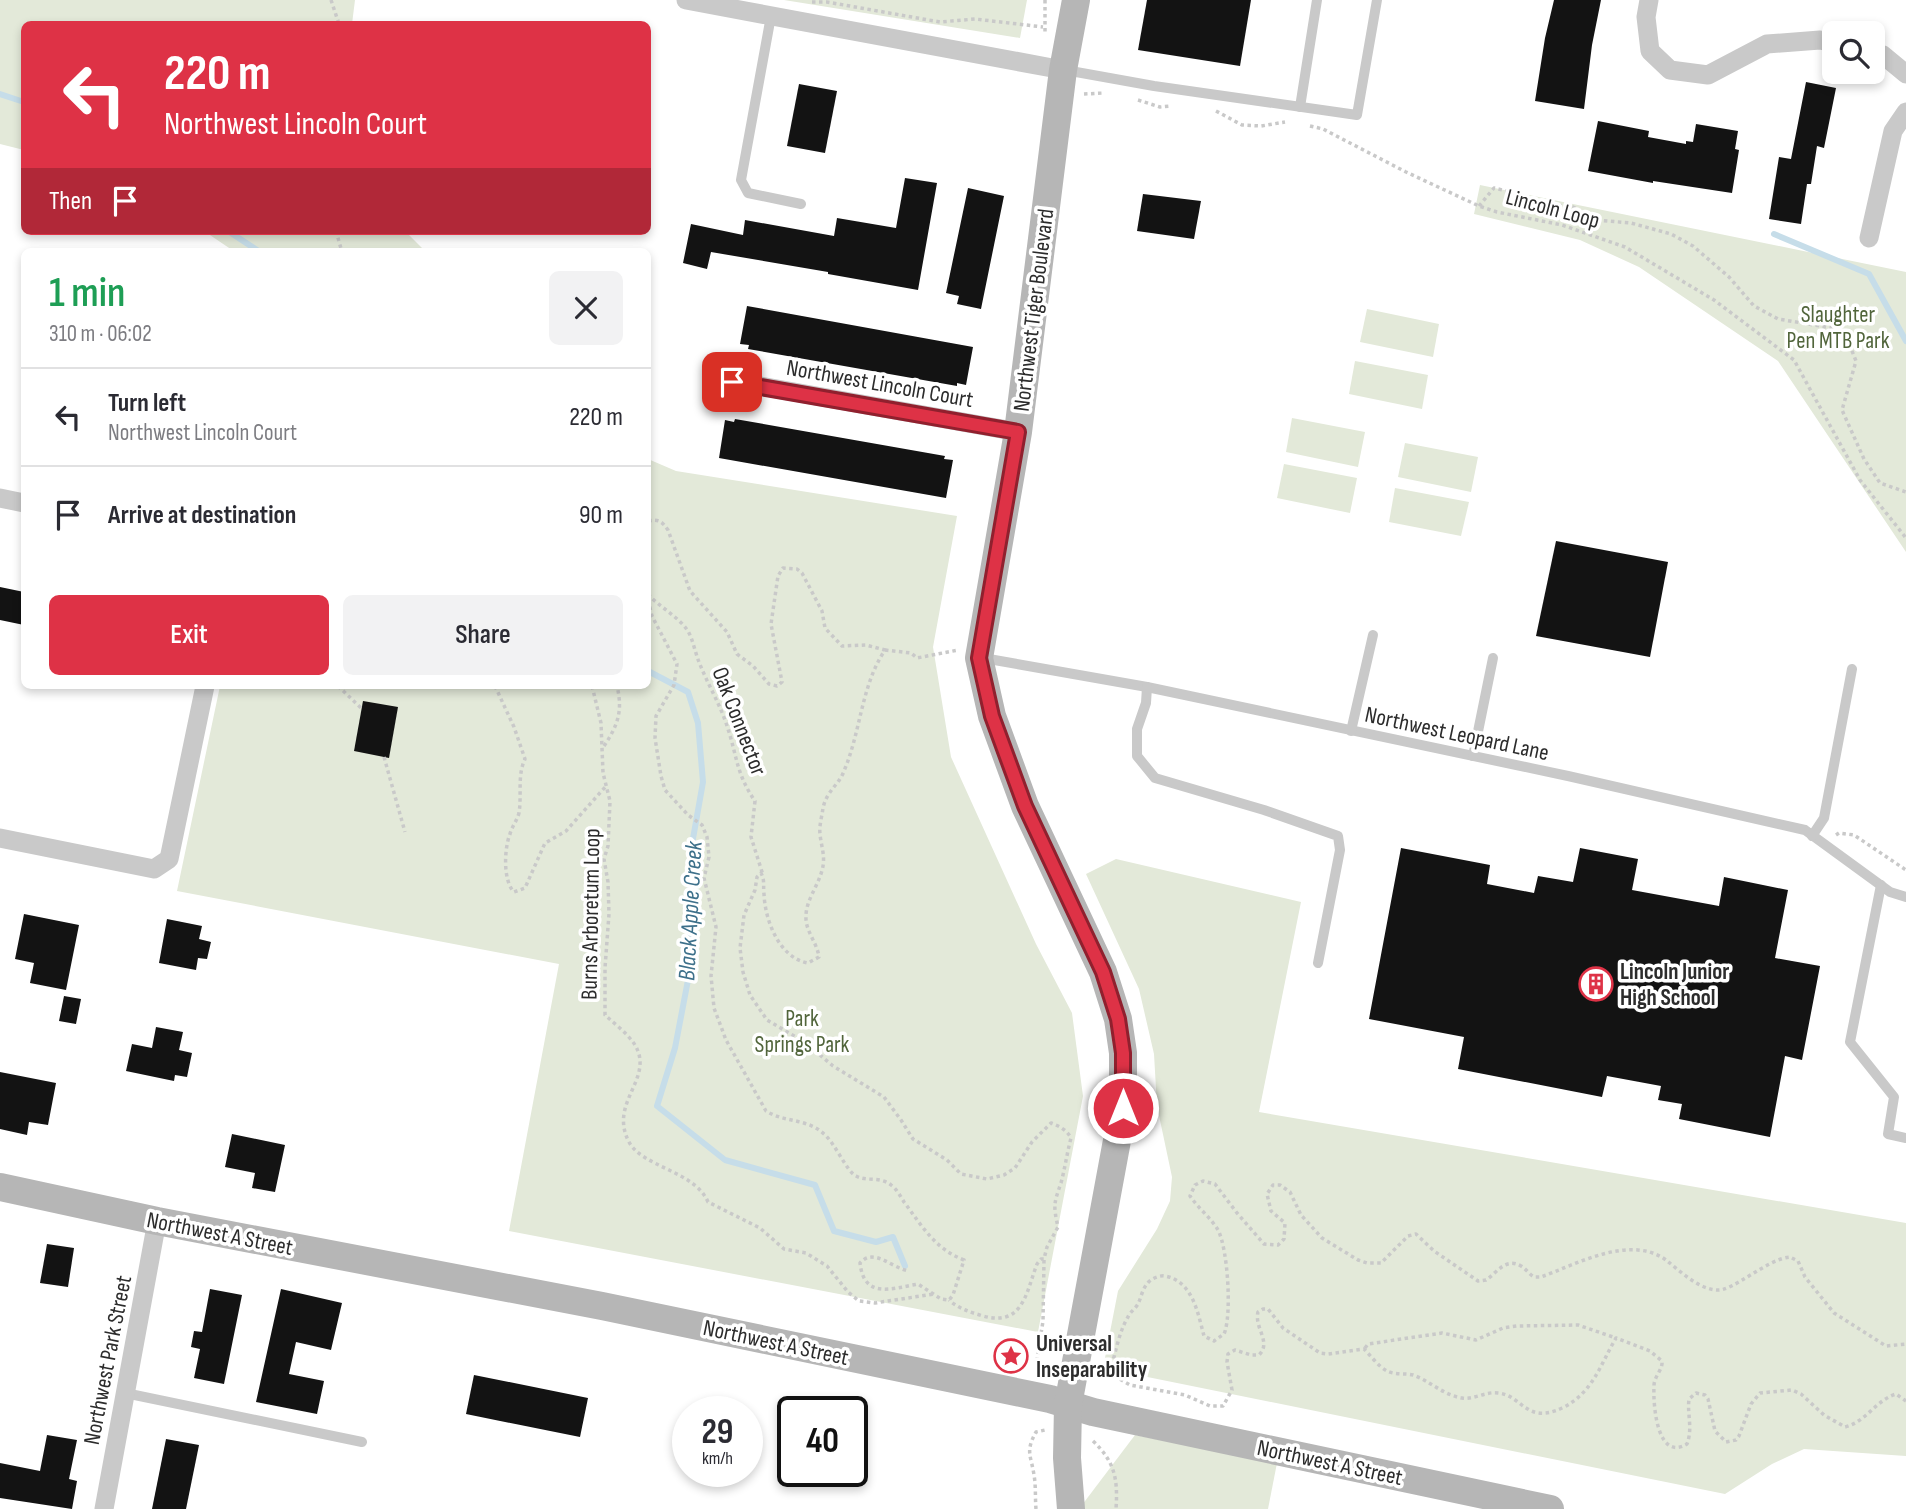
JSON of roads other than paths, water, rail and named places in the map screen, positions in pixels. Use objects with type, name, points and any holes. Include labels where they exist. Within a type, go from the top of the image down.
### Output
[{"type":"street","points":[[686,0],[1063,69]]},
{"type":"street","name":"Northwest Tiger Boulevard","points":[[1071,1509],[1066,1446],[1068,1405],[1123,1108],[1123,1053],[1118,1019],[1103,972],[1025,806],[970,653],[1018,432],[1063,69],[1076,0]]},
{"type":"street","points":[[1649,0],[1646,18],[1650,51],[1670,70],[1708,75],[1767,44],[1822,40]]},
{"type":"street","points":[[1885,57],[1906,74]]},
{"type":"street","points":[[1869,238],[1893,131],[1906,112]]},
{"type":"street","name":"Northwest Lincoln Court","points":[[732,382],[1018,432]]},
{"type":"street","points":[[0,498],[21,502]]},
{"type":"street","points":[[0,838],[154,869],[169,859],[204,689]]},
{"type":"street","name":"Northwest A Street","points":[[0,1187],[158,1221],[603,1306],[1050,1399],[1550,1509]]},
{"type":"street","name":"Northwest Park Street","points":[[104,1509],[158,1221]]},
{"type":"lane","points":[[1300,107],[1317,0]]},
{"type":"lane","points":[[1063,69],[1357,115],[1377,0]]},
{"type":"lane","points":[[771,16],[741,180],[748,193],[801,204]]},
{"type":"lane","points":[[1351,731],[1373,635]]},
{"type":"lane","name":"Northwest Leopard Lane","points":[[970,653],[1147,687],[1473,756],[1805,830],[1890,892],[1906,897]]},
{"type":"lane","points":[[1473,756],[1493,658]]},
{"type":"lane","points":[[1812,836],[1824,818],[1852,669]]},
{"type":"lane","points":[[1147,687],[1146,703],[1137,729],[1136,756],[1155,778],[1264,810],[1338,836],[1340,850],[1318,963]]},
{"type":"lane","points":[[1881,885],[1850,1042],[1894,1097],[1888,1134],[1906,1138]]},
{"type":"lane","points":[[125,1392],[362,1442]]},
{"type":"waterway","name":"Black Apple Creek","points":[[0,94],[21,101]]},
{"type":"waterway","points":[[1774,234],[1869,274],[1906,341]]},
{"type":"waterway","name":"Black Apple Creek","points":[[234,235],[254,248]]},
{"type":"waterway","name":"Black Apple Creek","points":[[651,673],[688,692],[698,723],[703,782],[691,850],[688,980],[675,1048],[657,1106],[725,1160],[815,1185],[834,1231],[876,1242],[893,1237],[905,1266]]},
{"type":"place","name":"Lincoln Junior High School","points":[[1596,984]]},
{"type":"place","name":"Universal Inseparability","points":[[1011,1356]]},
{"type":"park label","name":"Slaughter Pen MTB Park","points":[[1838,327]]},
{"type":"park label","name":"Park Springs Park","points":[[802,1031]]}]
